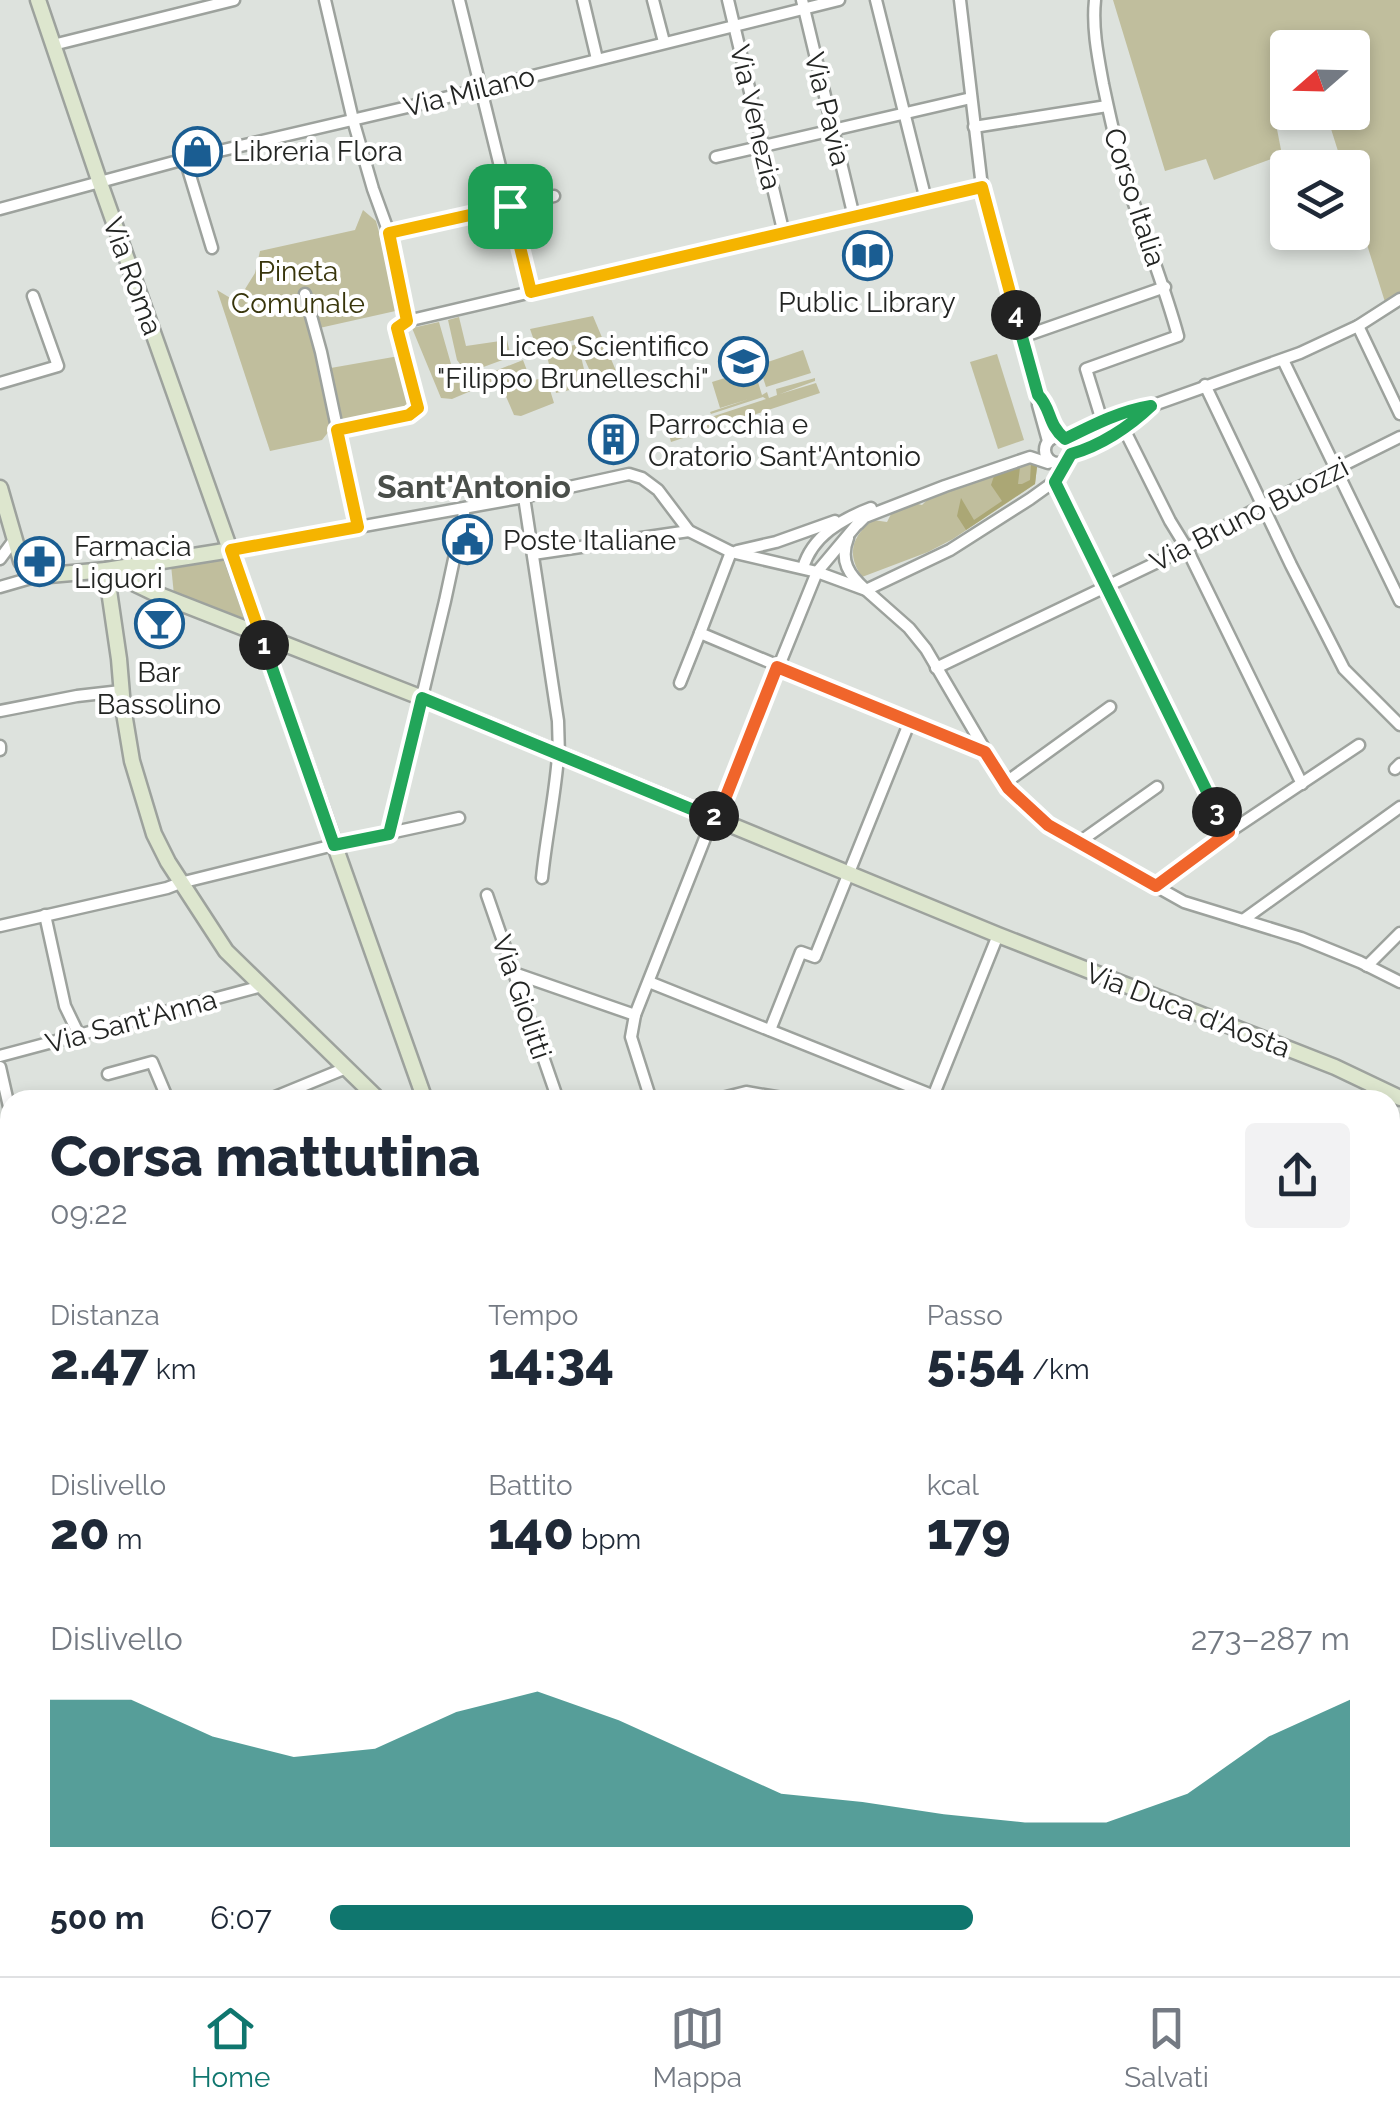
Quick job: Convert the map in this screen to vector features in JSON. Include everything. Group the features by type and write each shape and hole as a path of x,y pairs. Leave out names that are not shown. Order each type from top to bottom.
{"street":[{"name":"Via Roma","path":"38,0 421,1090"},
{"path":"53,46 234,0"},
{"path":"324,0 353,120 389,233 407,321"},
{"path":"459,0 531,292"},
{"path":"582,0 597,59"},
{"path":"653,0 664,42"},
{"name":"Via Venezia","path":"728,0 784,234"},
{"name":"Via Milano","path":"0,210 185,159 734,25 803,4 838,0"},
{"path":"876,0 926,200"},
{"path":"960,0 982,187 1038,395 1047,443 1045,452 1052,462"},
{"name":"Corso Italia","path":"1095,0 1098,59 1107,106 1126,181 1178,336 1086,369 1102,420"},
{"name":"Via Pavia","path":"803,4 854,217"},
{"path":"716,157 971,98"},
{"name":"Corso Italia","path":"974,127 1107,106"},
{"path":"185,159 212,248"},
{"path":"337,430 409,415 418,408 397,328 407,321 982,187"},
{"path":"389,233 554,196"},
{"name":"Corso Italia","path":"1022,337 1164,287"},
{"path":"304,294 321,352 358,527"},
{"path":"0,382 58,366 32,296"},
{"path":"803,568 807,554 840,522 1055,437 1064,438 1102,420 1282,360 1358,326 1400,298"},
{"path":"1358,326 1400,414"},
{"path":"1282,360 1400,601"},
{"path":"1205,385 1290,565 1344,668 1400,725"},
{"path":"0,587 38,576 148,564 465,508 629,474 658,490 689,531 731,552 803,568 866,590 950,550 1053,483 1069,457 1070,445 1052,425 1038,395"},
{"path":"731,552 860,517 1030,457 1060,463 1089,449 1151,406"},
{"path":"1124,427 1302,784"},
{"name":"Via Bruno Buozzi","path":"936,668 1186,547 1400,437"},
{"path":"1053,483 1229,832"},
{"path":"0,488 21,560 38,576"},
{"path":"524,497 558,721 557,776 542,878"},
{"path":"389,834 465,508"},
{"path":"648,1090 631,1036 635,1015 817,572 860,517"},
{"path":"860,517 848,539 844,560 849,574 909,628 926,649 1005,784 1048,825 1184,902 1301,938 1400,982"},
{"path":"533,554 689,531"},
{"path":"0,560 14,540"},
{"path":"680,683 731,552"},
{"path":"148,564 152,592"},
{"path":"106,570 132,761 154,834 180,883 226,951 369,1090"},
{"name":"Via Duca d'Aosta","path":"106,570 152,592 260,632 847,873 1335,1067 1379,1090"},
{"path":"700,634 985,752"},
{"path":"0,711 121,691"},
{"path":"1005,784 1110,706"},
{"path":"770,1030 800,952 815,957 910,721"},
{"path":"1156,886 1359,745"},
{"path":"1078,843 1157,787"},
{"path":"1243,920 1400,808"},
{"path":"0,926 459,818"},
{"name":"Via Giolitti","path":"487,894 555,1090"},
{"path":"44,915 65,1006 79,1034"},
{"path":"1367,966 1400,933"},
{"path":"936,1090 998,934"},
{"path":"514,973 635,1015"},
{"path":"649,982 914,1090"},
{"name":"Via Sant'Anna","path":"0,1056 262,986"},
{"path":"108,1074 152,1062 164,1090"},
{"path":"292,1090 346,1068"}],"green space":[{"path":"1113,0 1400,0 1400,292 1385,302 1369,250 1370,150 1338,150 1331,130 1370,130 1370,30 1270,30 1270,130 1277,130 1281,150 1270,150 1270,159 1214,180 1206,159 1165,171"},
{"name":"Pineta Comunale","path":"363,210 376,221 400,310 315,329 325,369 399,356 413,405 331,423 322,440 270,451 217,290 237,302 255,273 260,251 355,230"},
{"path":"593,316 619,378 598,389 585,360 592,357 583,338 537,349 530,329"},
{"path":"459,317 466,346 507,340 511,357 478,369 463,368 457,360 448,320"},
{"path":"439,322 453,371 465,379 486,373 492,382 452,399 441,398 412,328"},
{"path":"578,344 588,386 556,393 546,352"},
{"path":"803,350 811,373 766,387 759,365"},
{"path":"997,354 1024,440 998,449 970,362"},
{"path":"523,360 531,381 546,377 554,403 521,416 514,415 495,371"},
{"path":"754,369 762,395 767,392 769,398 777,395 776,389 815,378 780,394 816,383 820,393 671,442 668,431 766,399 710,412 749,399 720,408 712,382"},
{"path":"1031,463 1037,467 1035,484 953,539 862,577 854,561 854,546 860,532 873,520 887,522 892,512 914,503 922,505 930,497"},
{"path":"228,555 253,622 174,595 171,565"}],"shaded area":[{"path":"1031,463 1037,467 1035,484 966,530 957,516 961,498 974,520 1002,501 991,485 994,476 1020,467 1018,484 1022,484 1030,480"}],"place":[{"name":"Libreria Flora","path":"198,151"},
{"name":"Public Library","path":"867,255"},
{"name":"Liceo Scientifico \"Filippo Brunelleschi\"","path":"744,362"},
{"name":"Parrocchia e Oratorio Sant'Antonio","path":"613,440"},
{"name":"Poste Italiane","path":"468,540"},
{"name":"Farmacia Liguori","path":"39,562"},
{"name":"Bar Bassolino","path":"159,624"}],"district":[{"name":"Sant'Antonio","path":"474,487"}],"route":[{"path":"982,187 1038,395 1054,428 1065,439 1102,420 1151,406 1089,449 1071,454 1055,482 1229,832 1156,886 1048,825 1008,788 985,752 777,667 721,809 713,818 422,698 389,834 334,845 231,550 358,527 337,430 409,415 418,408 397,328 407,321 389,233 510,206 531,292 982,187"}]}
